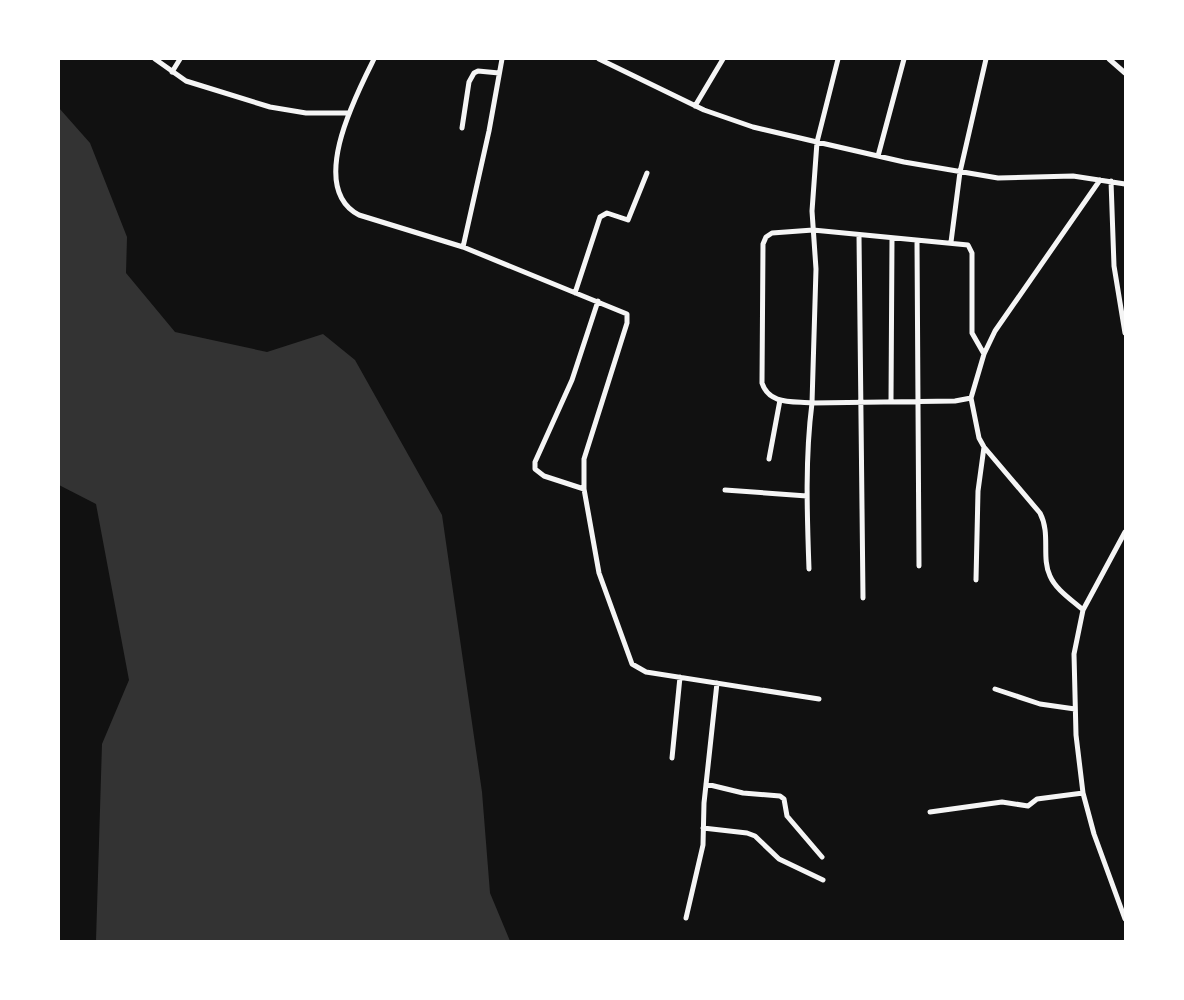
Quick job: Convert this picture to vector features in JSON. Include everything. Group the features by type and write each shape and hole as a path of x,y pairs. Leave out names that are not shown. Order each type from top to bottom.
{"street":[{"path":"155,59 186,81 282,110 306,113 348,113"},
{"path":"172,72 180,59"},
{"path":"374,59 342,128 338,155 338,189 342,203 359,215 463,247 624,311 628,317 584,459 584,489 599,573 628,656 638,668 646,672 819,699"},
{"path":"463,247 489,131 502,59"},
{"path":"599,59 695,106 746,124 817,142 878,156 998,178 1073,176 1125,184"},
{"path":"695,106 723,59"},
{"path":"809,569 807,496 816,269 812,211 817,142 838,59"},
{"path":"878,156 904,59"},
{"path":"951,242 960,172 986,59"},
{"path":"1109,59 1125,73"},
{"path":"462,128 470,77 478,71 499,73"},
{"path":"575,292 600,217 607,214 628,220 647,173"},
{"path":"1083,610 1057,587 1049,575 1047,531 1040,513 984,447 979,438 970,398 984,354 995,331 1100,180"},
{"path":"1112,181 1114,266 1125,334"},
{"path":"970,398 954,401 812,403 780,400 768,396 762,383 763,244 766,237 772,234 813,230 892,239 964,243 972,250 972,333 984,354"},
{"path":"859,236 863,402 863,598"},
{"path":"891,401 892,239"},
{"path":"917,241 919,566"},
{"path":"584,489 544,476 535,469 535,462 572,380 598,301"},
{"path":"768,459 780,400"},
{"path":"976,580 978,491 984,447"},
{"path":"725,490 807,496"},
{"path":"1125,532 1083,610 1074,654 1075,709 1083,793 1094,834 1125,919"},
{"path":"672,758 680,677"},
{"path":"686,918 700,858 717,683"},
{"path":"995,689 1040,704 1075,709"},
{"path":"706,784 743,793 780,796 784,799 787,816 822,857"},
{"path":"930,812 1002,802 1028,806 1039,798 1083,793"},
{"path":"703,828 747,833 755,836 779,859 823,880"}],"shaded area":[{"path":"59,108 90,143 127,237 126,273 175,332 267,352 323,334 355,360 442,515 482,792 490,893 510,941 96,941 102,744 129,680 96,504 59,485"}]}
